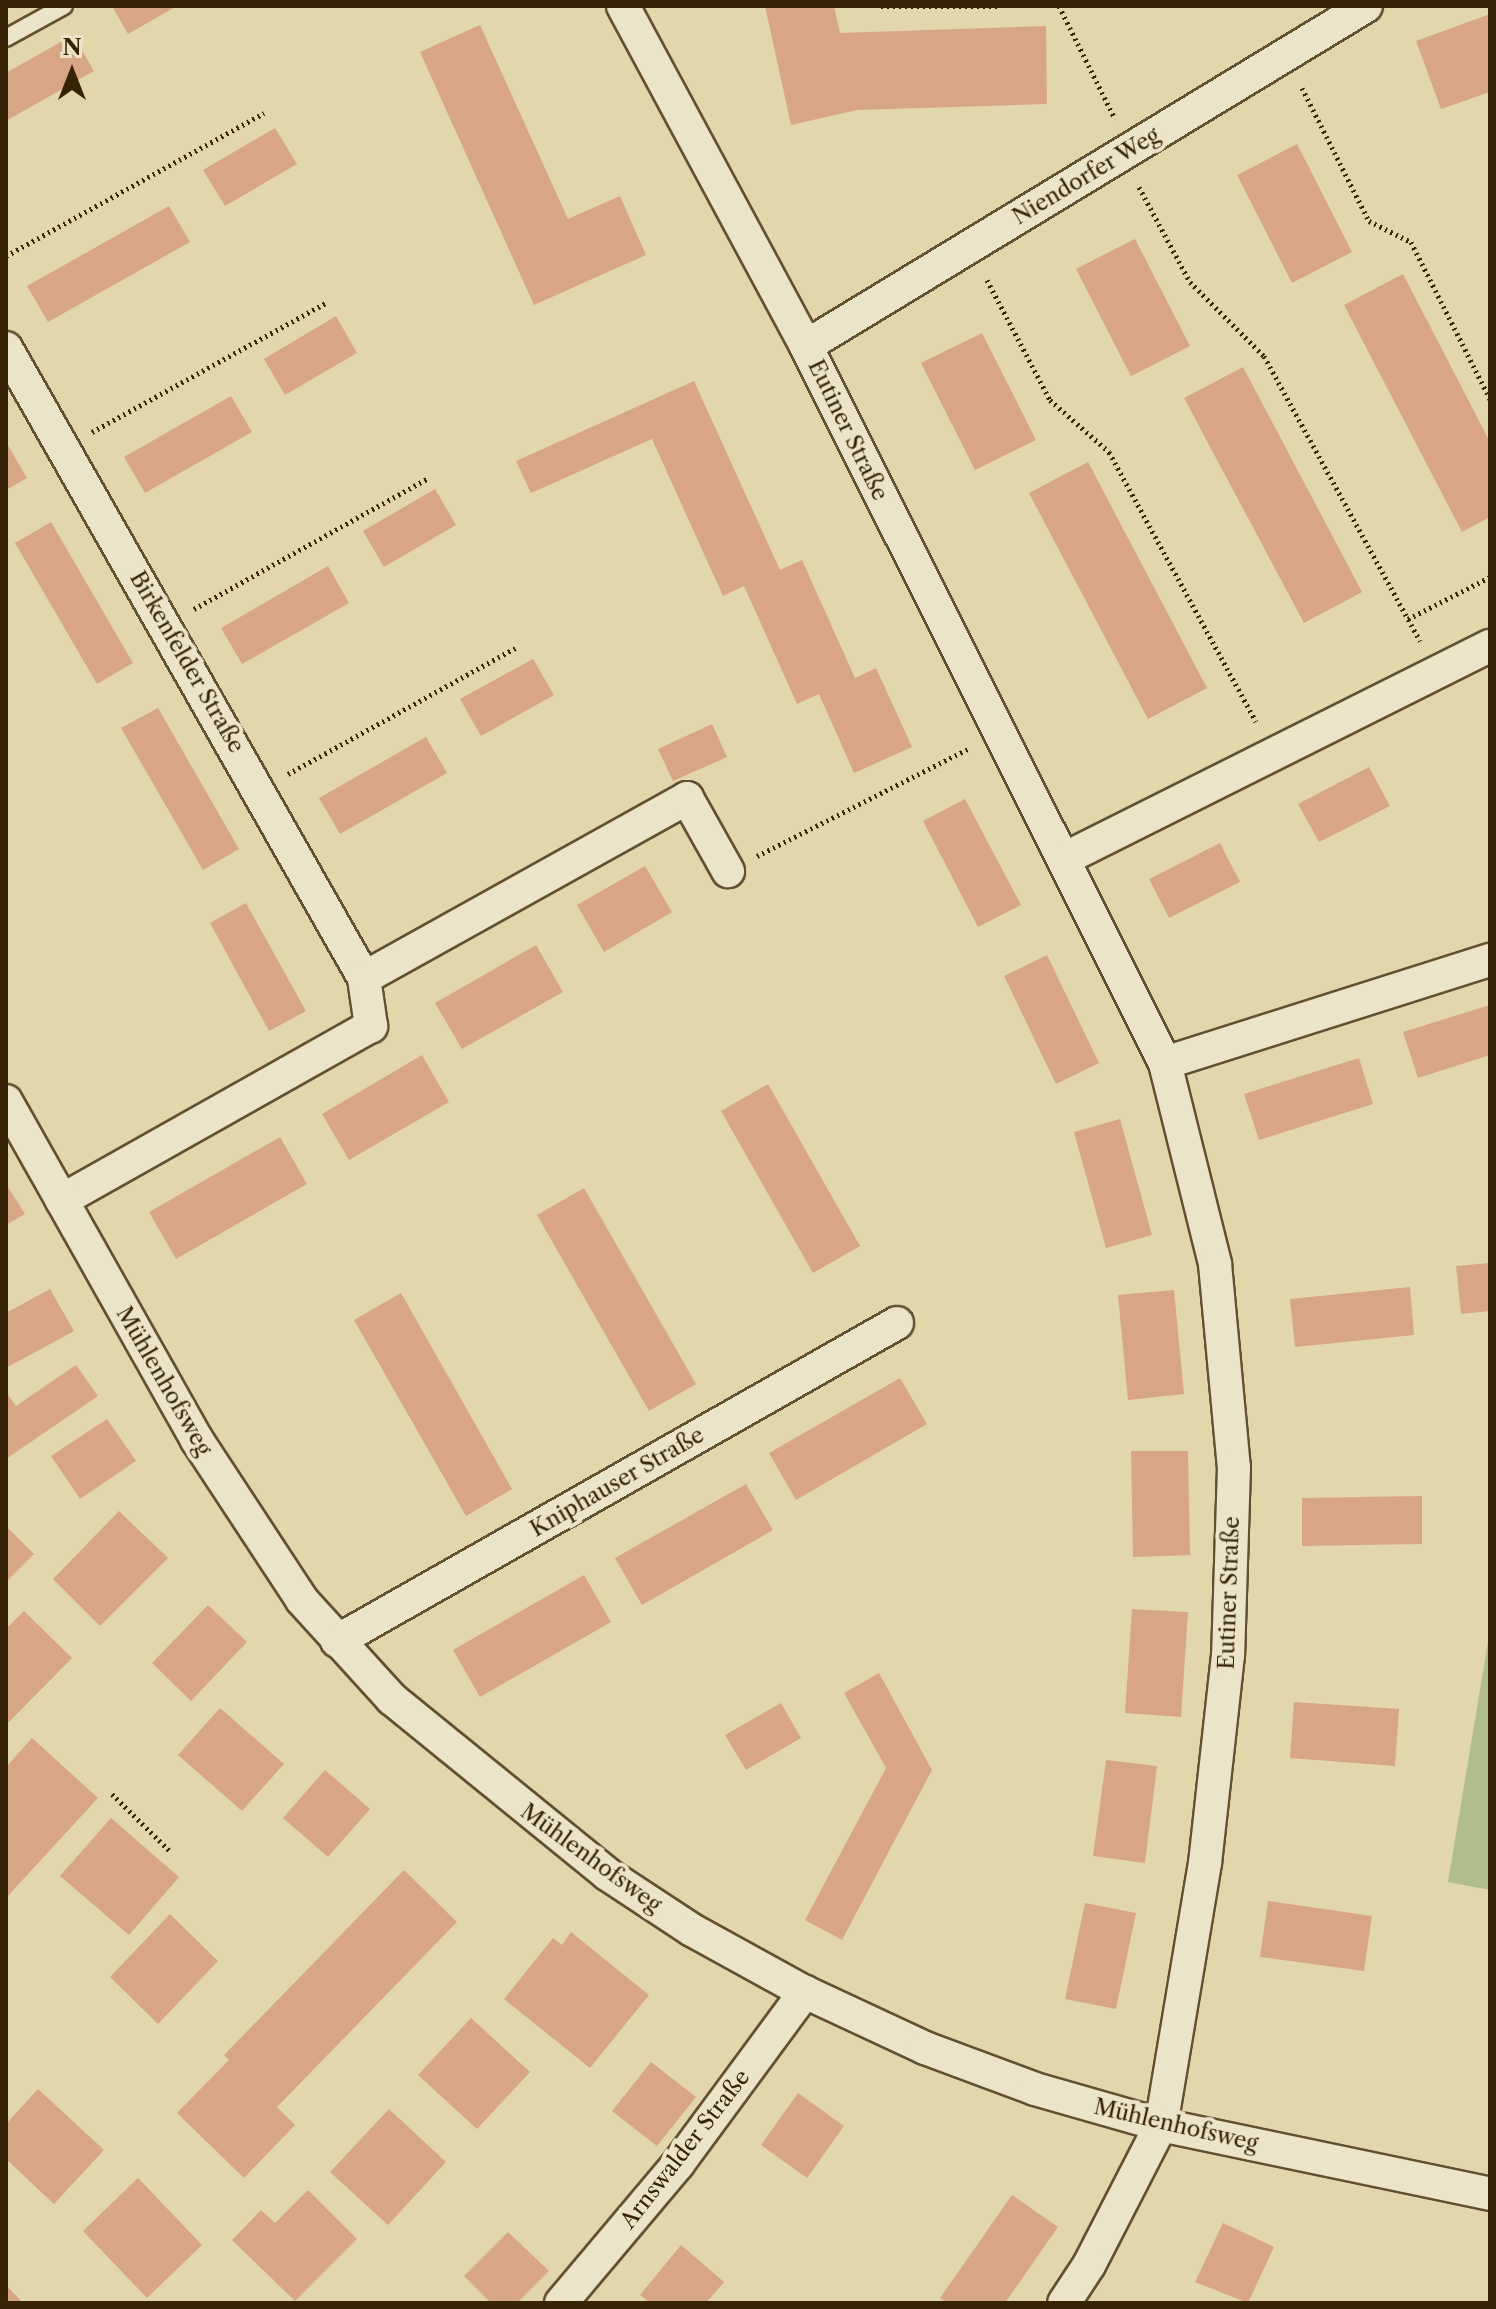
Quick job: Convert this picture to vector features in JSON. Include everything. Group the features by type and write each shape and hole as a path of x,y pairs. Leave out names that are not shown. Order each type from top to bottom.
{"street":[{"name":"Eutiner Straße","path":"623,6 806,346 1165,1063 1215,1264 1234,1467 1228,1655 1205,1863 1161,2125 1089,2265 1064,2303"},
{"name":"Niendorfer Weg","path":"806,346 1366,6"},
{"name":"Birkenfelder Straße","path":"6,348 364,978 371,1026 62,1200"},
{"path":"1064,859 1490,646"},
{"path":"364,978 687,798 728,871"},
{"path":"1165,1063 1490,960"},
{"name":"Mühlenhofsweg","path":"6,1101 252,1531 337,1641 392,1699 466,1764 607,1874 692,1930 805,1992 925,2048 1035,2089 1161,2125 1490,2194"},
{"name":"Kniphauser Straße","path":"337,1641 897,1323"},
{"name":"Arnswalder Straße","path":"561,2303 678,2164 805,1992"}],"lane":[{"path":"6,38 64,6"}],"path":[{"path":"881,6 1000,6"},
{"path":"1059,6 1190,282 1264,356 1437,673"},
{"path":"1285,54 1369,221 1411,242 1490,399"},
{"path":"6,256 264,113"},
{"path":"969,247 1050,400 1109,452 1274,755"},
{"path":"64,447 326,303"},
{"path":"166,625 427,479"},
{"path":"1408,619 1490,577"},
{"path":"259,790 515,648"},
{"path":"728,871 999,734"},
{"path":"112,1794 171,1852"}],"green space":[{"path":"1490,1630 1490,1890 1448,1882"}],"building":[{"path":"112,6 177,6 128,34"},
{"path":"765,6 834,6 840,33 1046,26 1047,104 857,110 791,125"},
{"path":"1490,14 1490,92 1441,109 1416,41"},
{"path":"480,25 568,219 620,196 646,255 534,305 420,52"},
{"path":"73,35 94,71 6,121 6,73"},
{"path":"275,128 297,164 225,206 203,170"},
{"path":"1297,144 1352,252 1292,283 1237,175"},
{"path":"169,206 190,242 48,322 27,286"},
{"path":"1135,239 1190,346 1131,376 1076,269"},
{"path":"1403,274 1490,442 1490,517 1462,532 1344,305"},
{"path":"336,316 357,353 285,395 264,359"},
{"path":"982,333 1036,440 975,470 921,363"},
{"path":"1243,367 1362,592 1304,623 1184,398"},
{"path":"694,381 780,570 802,560 855,678 876,668 912,747 854,773 819,694 797,704 744,586 723,596 652,439 531,493 516,461"},
{"path":"231,396 252,432 145,493 124,457"},
{"path":"6,442 27,478 6,490"},
{"path":"1088,462 1207,688 1148,719 1029,493"},
{"path":"435,489 456,525 384,567 363,531"},
{"path":"51,522 133,663 97,684 15,543"},
{"path":"328,566 349,603 242,664 221,628"},
{"path":"533,659 554,695 481,736 460,699"},
{"path":"158,708 239,849 203,870 121,728"},
{"path":"712,724 727,757 673,781 658,749"},
{"path":"426,737 447,773 340,834 319,798"},
{"path":"1369,767 1390,806 1319,842 1298,804"},
{"path":"965,799 1021,905 978,927 923,821"},
{"path":"1220,843 1240,882 1169,918 1149,879"},
{"path":"645,866 672,912 604,952 577,905"},
{"path":"246,903 306,1011 269,1031 210,923"},
{"path":"536,945 563,992 462,1049 435,1003"},
{"path":"1047,955 1099,1063 1056,1084 1004,976"},
{"path":"1490,1005 1490,1055 1418,1078 1403,1032"},
{"path":"422,1055 449,1102 349,1160 322,1114"},
{"path":"1359,1058 1373,1104 1259,1140 1244,1094"},
{"path":"768,1084 860,1246 813,1273 721,1111"},
{"path":"1120,1119 1152,1235 1106,1248 1074,1132"},
{"path":"280,1137 307,1184 176,1259 149,1212"},
{"path":"6,1184 25,1214 6,1225"},
{"path":"584,1188 696,1384 649,1411 537,1215"},
{"path":"1490,1263 1490,1311 1461,1314 1456,1266"},
{"path":"1410,1287 1414,1335 1295,1347 1290,1299"},
{"path":"50,1289 74,1331 6,1368 6,1313"},
{"path":"1174,1290 1184,1394 1128,1400 1118,1295"},
{"path":"401,1293 512,1489 466,1516 354,1320"},
{"path":"76,1365 98,1396 6,1459 6,1392 16,1406"},
{"path":"900,1378 927,1424 796,1500 769,1453"},
{"path":"107,1419 136,1461 80,1499 51,1456"},
{"path":"1131,1451 1188,1451 1190,1555 1133,1557"},
{"path":"746,1484 773,1530 642,1605 615,1558"},
{"path":"1422,1496 1422,1544 1302,1546 1302,1498"},
{"path":"119,1511 168,1558 100,1626 53,1579"},
{"path":"6,1526 34,1554 6,1582"},
{"path":"584,1575 611,1622 480,1697 453,1650"},
{"path":"208,1605 247,1642 191,1701 152,1663"},
{"path":"1132,1609 1188,1612 1181,1717 1125,1713"},
{"path":"24,1611 72,1658 6,1725 6,1629"},
{"path":"879,1673 932,1770 842,1940 805,1920 886,1768 844,1693"},
{"path":"1294,1702 1399,1709 1395,1766 1290,1758"},
{"path":"781,1703 801,1738 746,1770 725,1735"},
{"path":"220,1708 284,1764 242,1811 178,1755"},
{"path":"32,1738 98,1798 6,1898 6,1767"},
{"path":"1106,1760 1157,1766 1145,1863 1093,1856"},
{"path":"325,1770 370,1809 328,1857 283,1818"},
{"path":"111,1818 179,1877 129,1935 60,1876"},
{"path":"404,1870 457,1922 277,2107 295,2125 244,2178 177,2113 229,2060 224,2055"},
{"path":"1268,1901 1372,1916 1364,1971 1260,1957"},
{"path":"1085,1903 1136,1913 1116,2009 1065,1999"},
{"path":"170,1914 218,1961 158,2024 110,1977"},
{"path":"571,1932 649,1995 590,2068 504,1999 553,1938 562,1945"},
{"path":"471,2018 530,2072 477,2129 418,2075"},
{"path":"651,2062 696,2097 657,2146 612,2111"},
{"path":"38,2089 104,2150 54,2204 6,2159 6,2124"},
{"path":"798,2093 844,2126 807,2178 761,2145"},
{"path":"389,2109 446,2162 388,2225 330,2172"},
{"path":"138,2178 202,2245 147,2298 83,2231"},
{"path":"308,2190 357,2239 295,2301 232,2240 261,2210 275,2223"},
{"path":"1012,2195 1058,2227 1005,2303 947,2303 940,2298"},
{"path":"1223,2223 1274,2247 1248,2303 1195,2282"},
{"path":"508,2232 549,2271 517,2303 491,2303 464,2276"},
{"path":"681,2245 724,2282 706,2303 650,2303 640,2295"},
{"path":"6,2285 23,2303 6,2303"}]}
